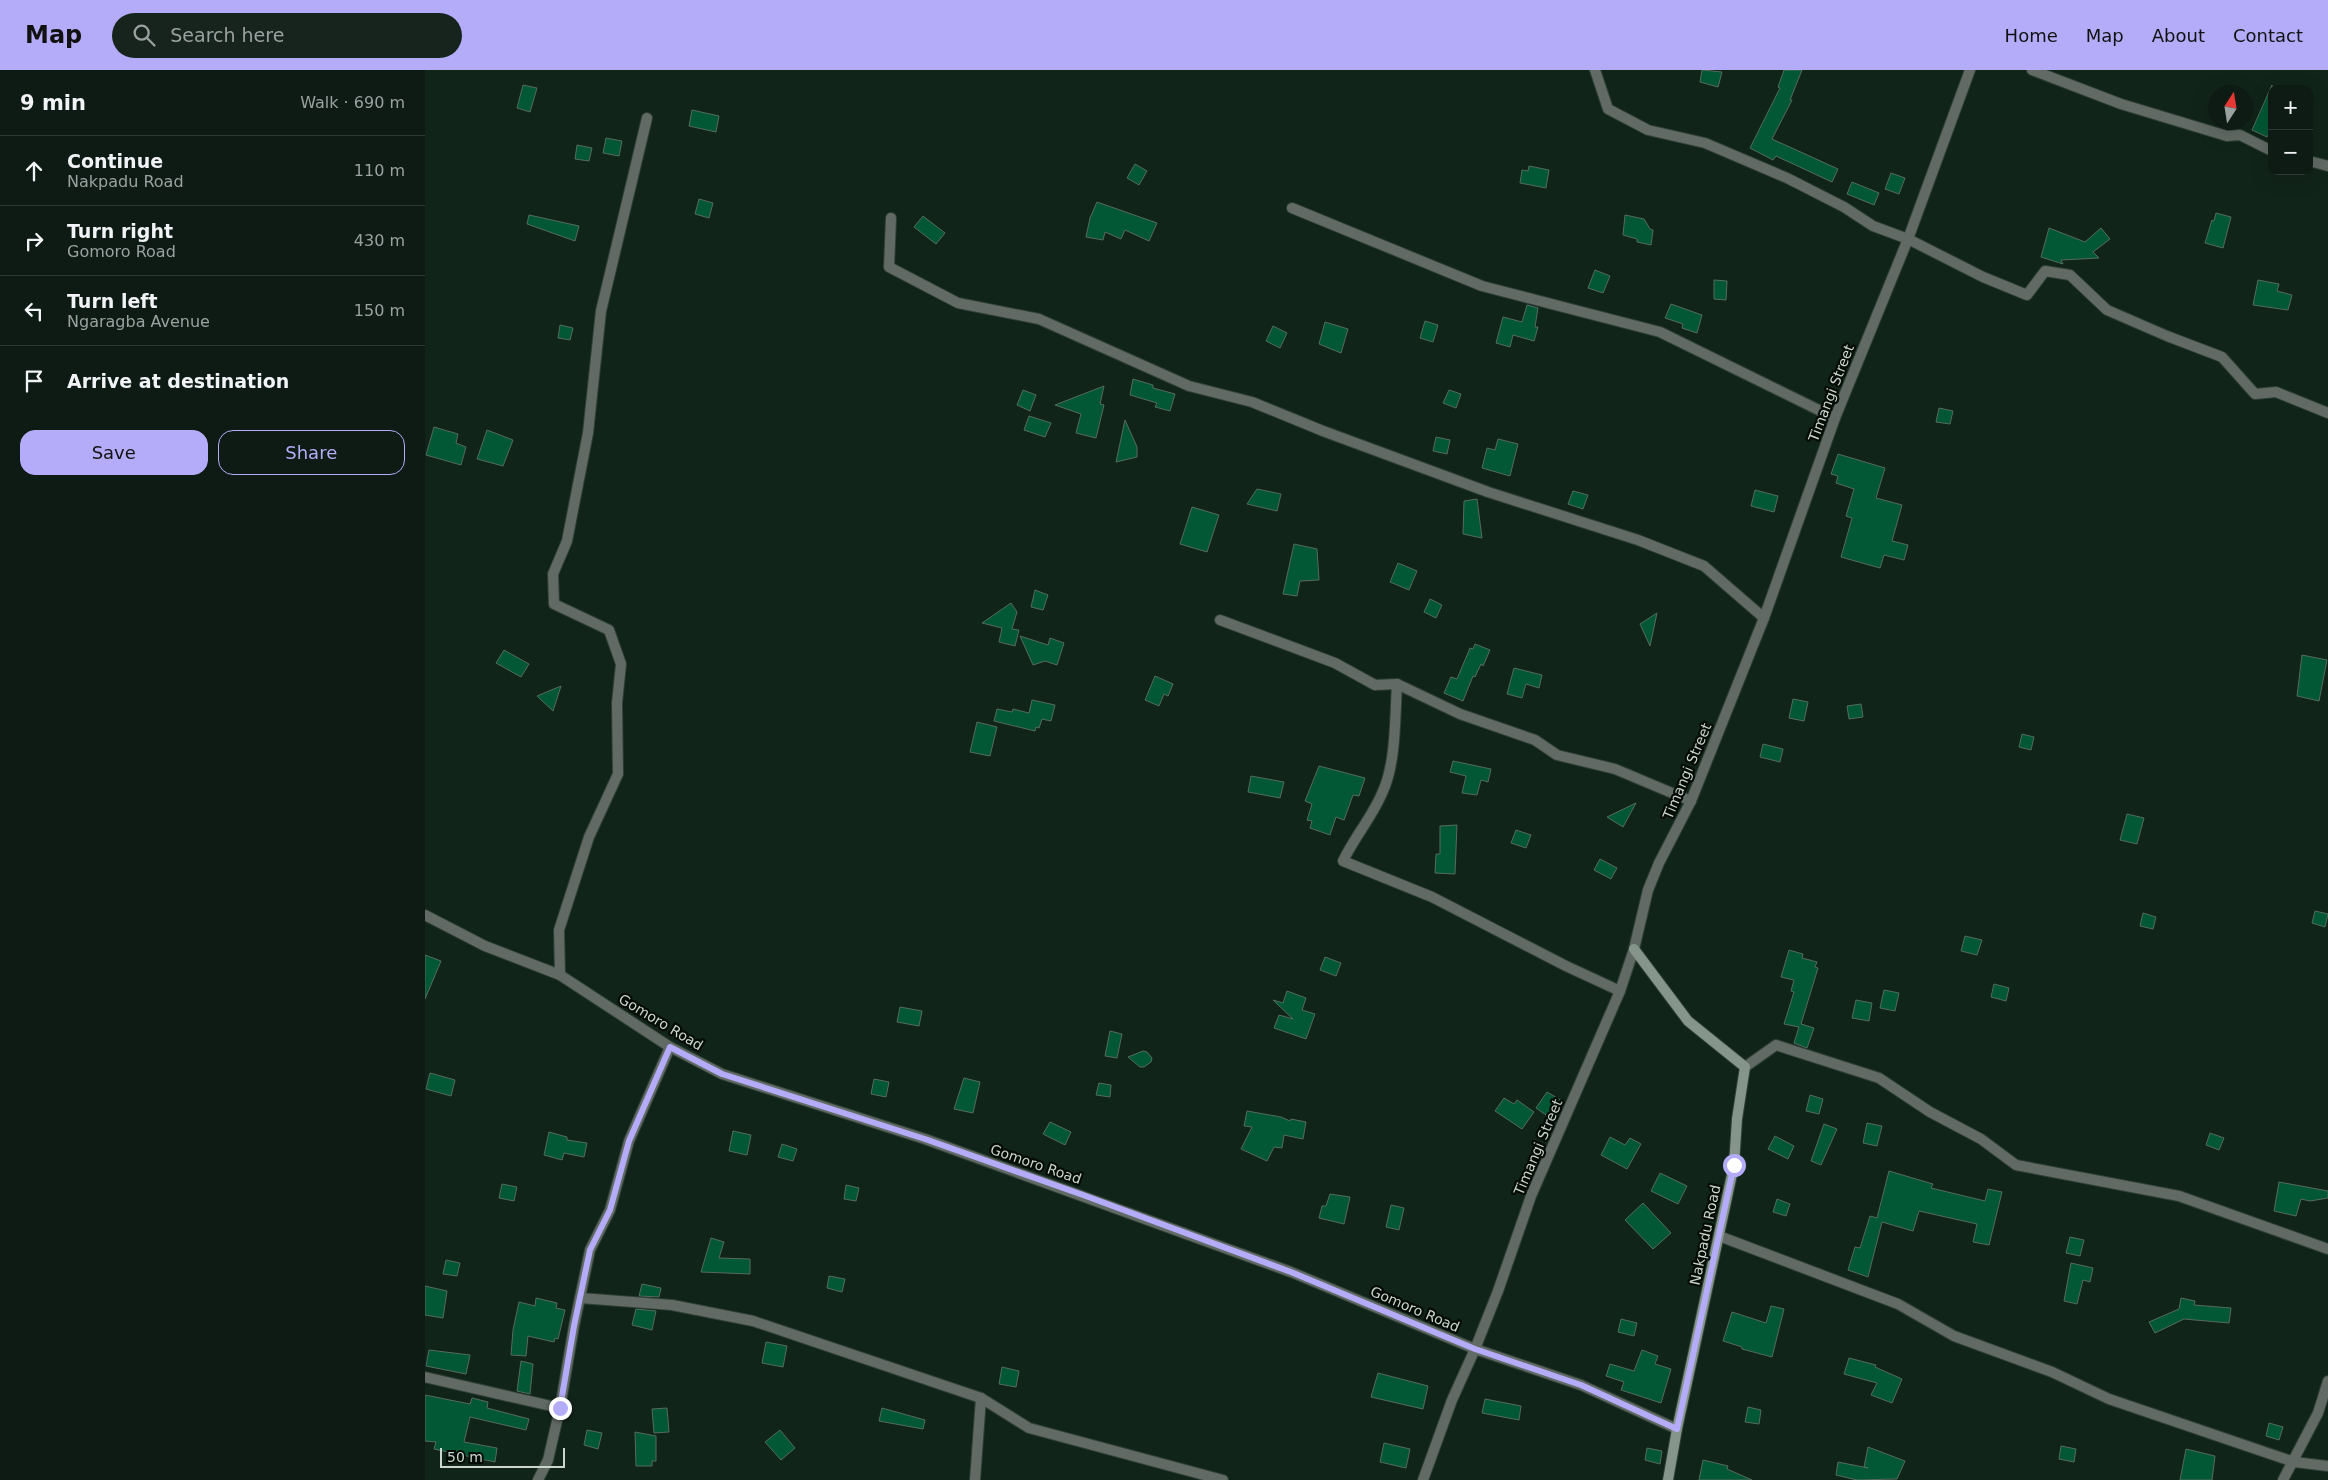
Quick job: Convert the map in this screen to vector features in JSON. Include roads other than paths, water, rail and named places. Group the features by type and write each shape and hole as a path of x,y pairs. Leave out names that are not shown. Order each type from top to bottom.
{"street":[{"path":"1595,70 1608,109 1648,130 1705,143 1787,178 1844,207 1873,226 1908,239 1983,277 2027,295 2045,271 2070,275 2107,310 2222,357 2255,394 2276,392 2328,413"},
{"name":"Timangi Street","path":"1423,1480 1452,1400 1475,1349 1531,1196 1620,991 1634,949 1648,890 1655,872 1691,801 1764,618 1835,418 1908,239 1970,70"},
{"path":"2032,70 2121,104 2227,136 2240,135 2268,149"},
{"path":"560,975 559,930 589,837 618,774 617,704 621,664 609,630 554,604 553,574 567,541 588,433 601,311 647,118"},
{"path":"2313,162 2328,166"},
{"path":"1292,208 1482,286 1660,332 1835,418"},
{"path":"891,218 889,267 958,303 1039,319 1189,386 1252,402 1323,431 1488,492 1638,540 1704,566 1764,618"},
{"path":"1219,620 1335,663 1375,685 1397,684 1460,714 1535,740 1557,755 1615,769 1691,801"},
{"path":"1397,684 1393,744 1384,789 1376,806 1354,838 1343,861 1431,897 1566,966 1620,991"},
{"name":"Gomoro Road","path":"425,915 485,946 560,975 670,1047 722,1074 925,1139 1291,1272 1475,1349 1581,1385 1677,1429"},
{"path":"1634,949 1688,1021 1745,1067 1776,1045 1879,1078 1930,1112 1981,1139 2016,1165 2179,1196 2328,1249"},
{"path":"538,1480 548,1460 560,1408 590,1250 610,1210 629,1141 670,1047"},
{"name":"Nakpadu Road","path":"1669,1480 1677,1429 1734,1165 1737,1119 1745,1067"},
{"path":"1719,1236 1898,1304 1954,1336 2052,1372 2109,1399 2294,1462 2328,1466"},
{"path":"580,1298 672,1305 753,1321 981,1398 1029,1428 1223,1480"},
{"path":"425,1378 560,1408"},
{"path":"2283,1480 2318,1413 2328,1382"},
{"path":"975,1480 981,1398"}]}
